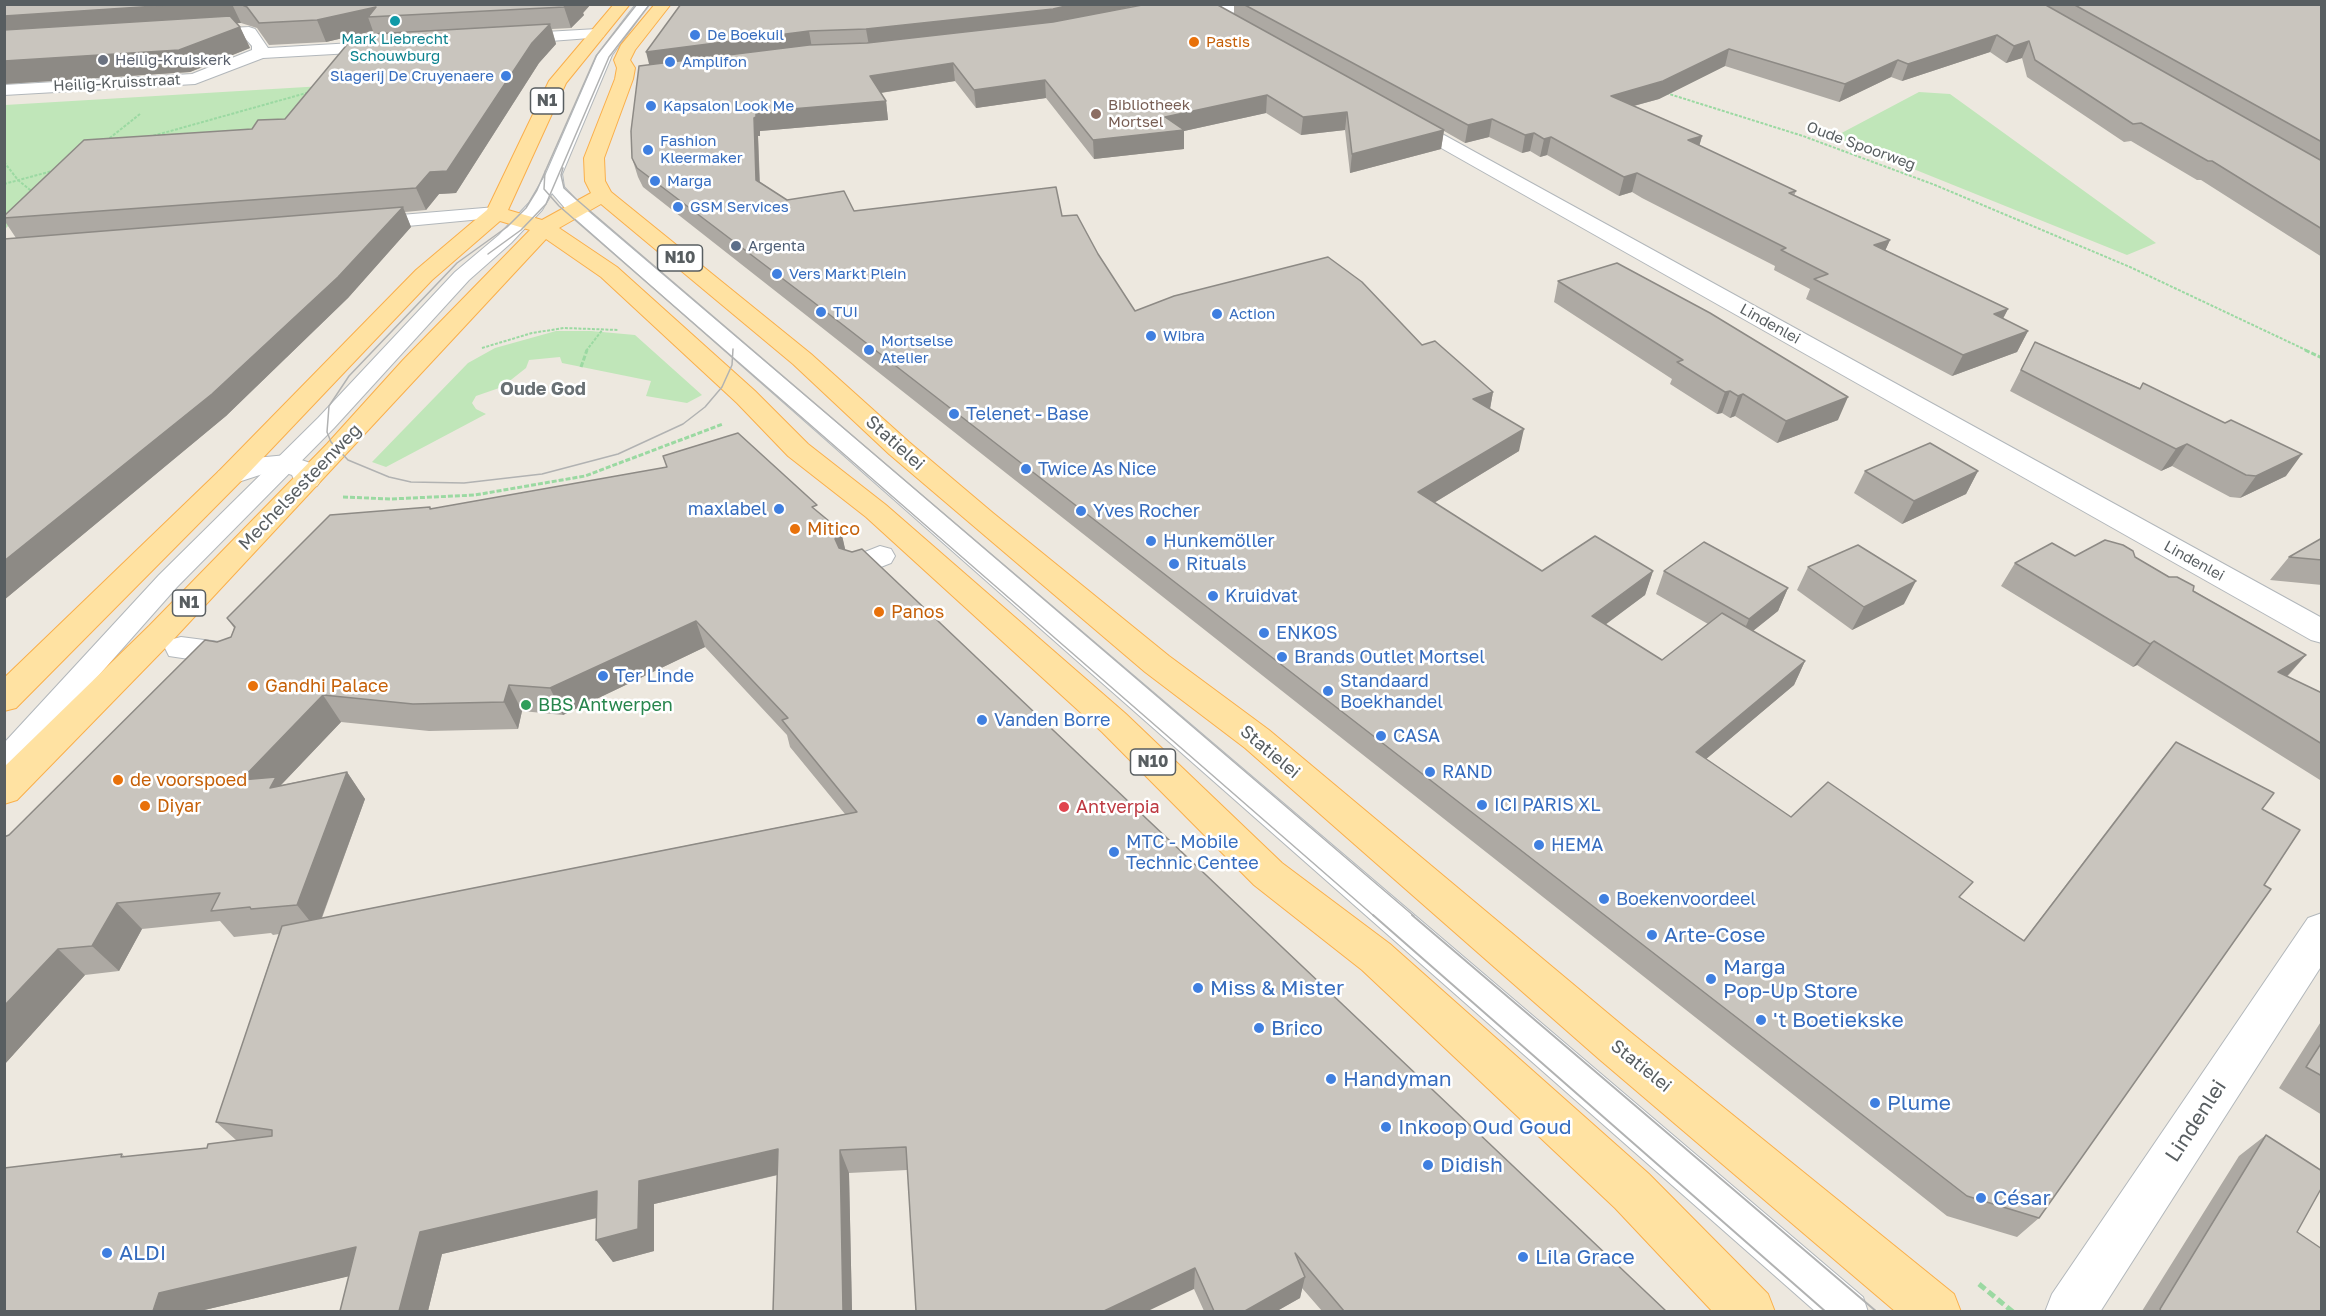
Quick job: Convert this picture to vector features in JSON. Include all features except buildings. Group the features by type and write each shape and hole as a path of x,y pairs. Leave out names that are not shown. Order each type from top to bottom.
{"main road":[{"name":"N1","path":"4,699 229,477 424,275 496,213 558,81 622,4"},
{"path":"581,202 595,181 594,158 624,79 626,68 622,60 627,49 664,4"},
{"name":"Mechelsesteenweg","path":"4,790 159,634 297,471 498,274 534,219 581,202"},
{"name":"Statielei","path":"581,202 802,358 899,448 983,519 1158,664 1257,739 1614,1045 1936,1311"},
{"path":"496,213 534,219"},
{"name":"N10","path":"534,219 597,263 746,397 798,450 876,511 1105,715 1268,874 1393,973 1632,1191 1712,1276 1750,1311"},
{"path":"498,274 527,263 549,258 570,257 597,263"}],"street":[{"path":"1165,13 1231,20 1231,8 1262,4"},
{"path":"183,33 241,30 249,32 260,46 260,53"},
{"path":"494,39 597,34"},
{"name":"Heilig-Kruisstraat","path":"4,90 195,79 260,53 398,46"},
{"path":"624,79 645,77"},
{"name":"Lindenlei","path":"1383,108 2322,633"},
{"path":"344,225 496,213"},
{"path":"229,477 265,464 297,471"},
{"path":"181,648 235,655"},
{"name":"Lindenlei","path":"2070,1311 2322,930"}],"lane":[{"path":"4,763 168,581 297,471 462,276 534,219 602,61 643,4"},
{"path":"554,174 556,188 581,202 820,418 1848,1311"}],"path":[{"path":"105,142 182,80"},
{"name":"Oude Spoorweg","path":"1656,90 1803,136 1935,185 2130,267 2322,358"},
{"path":"147,137 315,91"},
{"path":"4,162 18,180 36,195 28,202"},
{"path":"4,184 58,169"},
{"path":"478,349 532,333 564,328 622,330"},
{"path":"581,367 587,349 604,328"},
{"path":"338,497 391,499 475,495 585,476 643,457 728,423"}],"green space":[{"path":"390,82 339,152 79,161 5,229 5,105"},
{"path":"1919,92 1950,94 2156,243 2127,255 1834,137"},
{"path":"556,331 635,335 702,395 687,403 646,396 651,381 562,363 560,357 529,360 526,368 502,387 476,396 472,403 476,409 486,414 386,467 372,462 468,363 495,348"}],"tram line":[{"path":"545,172 596,56 637,4"},
{"path":"550,195 609,57 650,4"},
{"path":"563,168 561,175 564,188 576,199 1414,916"},
{"path":"545,172 544,189 550,195"},
{"path":"545,172 526,208 507,227 457,263 349,376 329,406 327,432 331,442 348,460 389,477 411,482 464,483 542,474 618,454 683,424 705,407 722,387 732,365 732,357"},
{"path":"488,254 521,230 546,204 550,195"},
{"path":"550,195 732,357"},
{"path":"732,357 733,349"},
{"path":"732,357 1374,916"},
{"path":"1373,915 1826,1312"},
{"path":"1412,915 1877,1312"}],"place":[{"name":"Mark Liebrecht Schouwburg","path":"395,21"},
{"name":"De Boekuil","path":"695,35"},
{"name":"Pastis","path":"1194,42"},
{"name":"Heilig-Kruiskerk","path":"103,60"},
{"name":"Amplifon","path":"670,62"},
{"name":"Slagerij De Cruyenaere","path":"506,76"},
{"name":"Kapsalon Look Me","path":"651,106"},
{"name":"Bibliotheek Mortsel","path":"1096,114"},
{"name":"Fashion Kleermaker","path":"648,150"},
{"name":"Marga","path":"655,181"},
{"name":"GSM Services","path":"678,207"},
{"name":"Argenta","path":"736,246"},
{"name":"Vers Markt Plein","path":"777,274"},
{"name":"TUI","path":"821,312"},
{"name":"Action","path":"1217,314"},
{"name":"Wibra","path":"1151,336"},
{"name":"Mortselse Atelier","path":"869,350"},
{"name":"Telenet - Base","path":"954,414"},
{"name":"Twice As Nice","path":"1026,469"},
{"name":"maxlabel","path":"779,509"},
{"name":"Yves Rocher","path":"1081,511"},
{"name":"Mitico","path":"795,529"},
{"name":"Hunkemöller","path":"1151,541"},
{"name":"Rituals","path":"1174,564"},
{"name":"Kruidvat","path":"1213,596"},
{"name":"Panos","path":"879,612"},
{"name":"ENKOS","path":"1264,633"},
{"name":"Brands Outlet Mortsel","path":"1282,657"},
{"name":"Ter Linde","path":"603,676"},
{"name":"Gandhi Palace","path":"253,686"},
{"name":"Standaard Boekhandel","path":"1328,691"},
{"name":"BBS Antwerpen","path":"526,705"},
{"name":"Vanden Borre","path":"982,720"},
{"name":"CASA","path":"1381,736"},
{"name":"RAND","path":"1430,772"},
{"name":"de voorspoed","path":"118,780"},
{"name":"ICI PARIS XL","path":"1482,805"},
{"name":"Diyar","path":"145,806"},
{"name":"Antverpia","path":"1064,807"},
{"name":"HEMA","path":"1539,845"},
{"name":"MTC - Mobile Technic Centee","path":"1114,852"},
{"name":"Boekenvoordeel","path":"1604,899"},
{"name":"Arte-Cose","path":"1652,935"},
{"name":"Marga Pop-Up Store","path":"1711,979"},
{"name":"Miss & Mister","path":"1198,988"},
{"name":"'t Boetiekske","path":"1761,1020"},
{"name":"Brico","path":"1259,1028"},
{"name":"Handyman","path":"1331,1079"},
{"name":"Plume","path":"1875,1103"},
{"name":"Inkoop Oud Goud","path":"1386,1127"},
{"name":"Didish","path":"1428,1165"},
{"name":"César","path":"1981,1198"},
{"name":"ALDI","path":"107,1253"},
{"name":"Lila Grace","path":"1523,1257"}],"district":[{"name":"Oude God","path":"543,389"}]}
